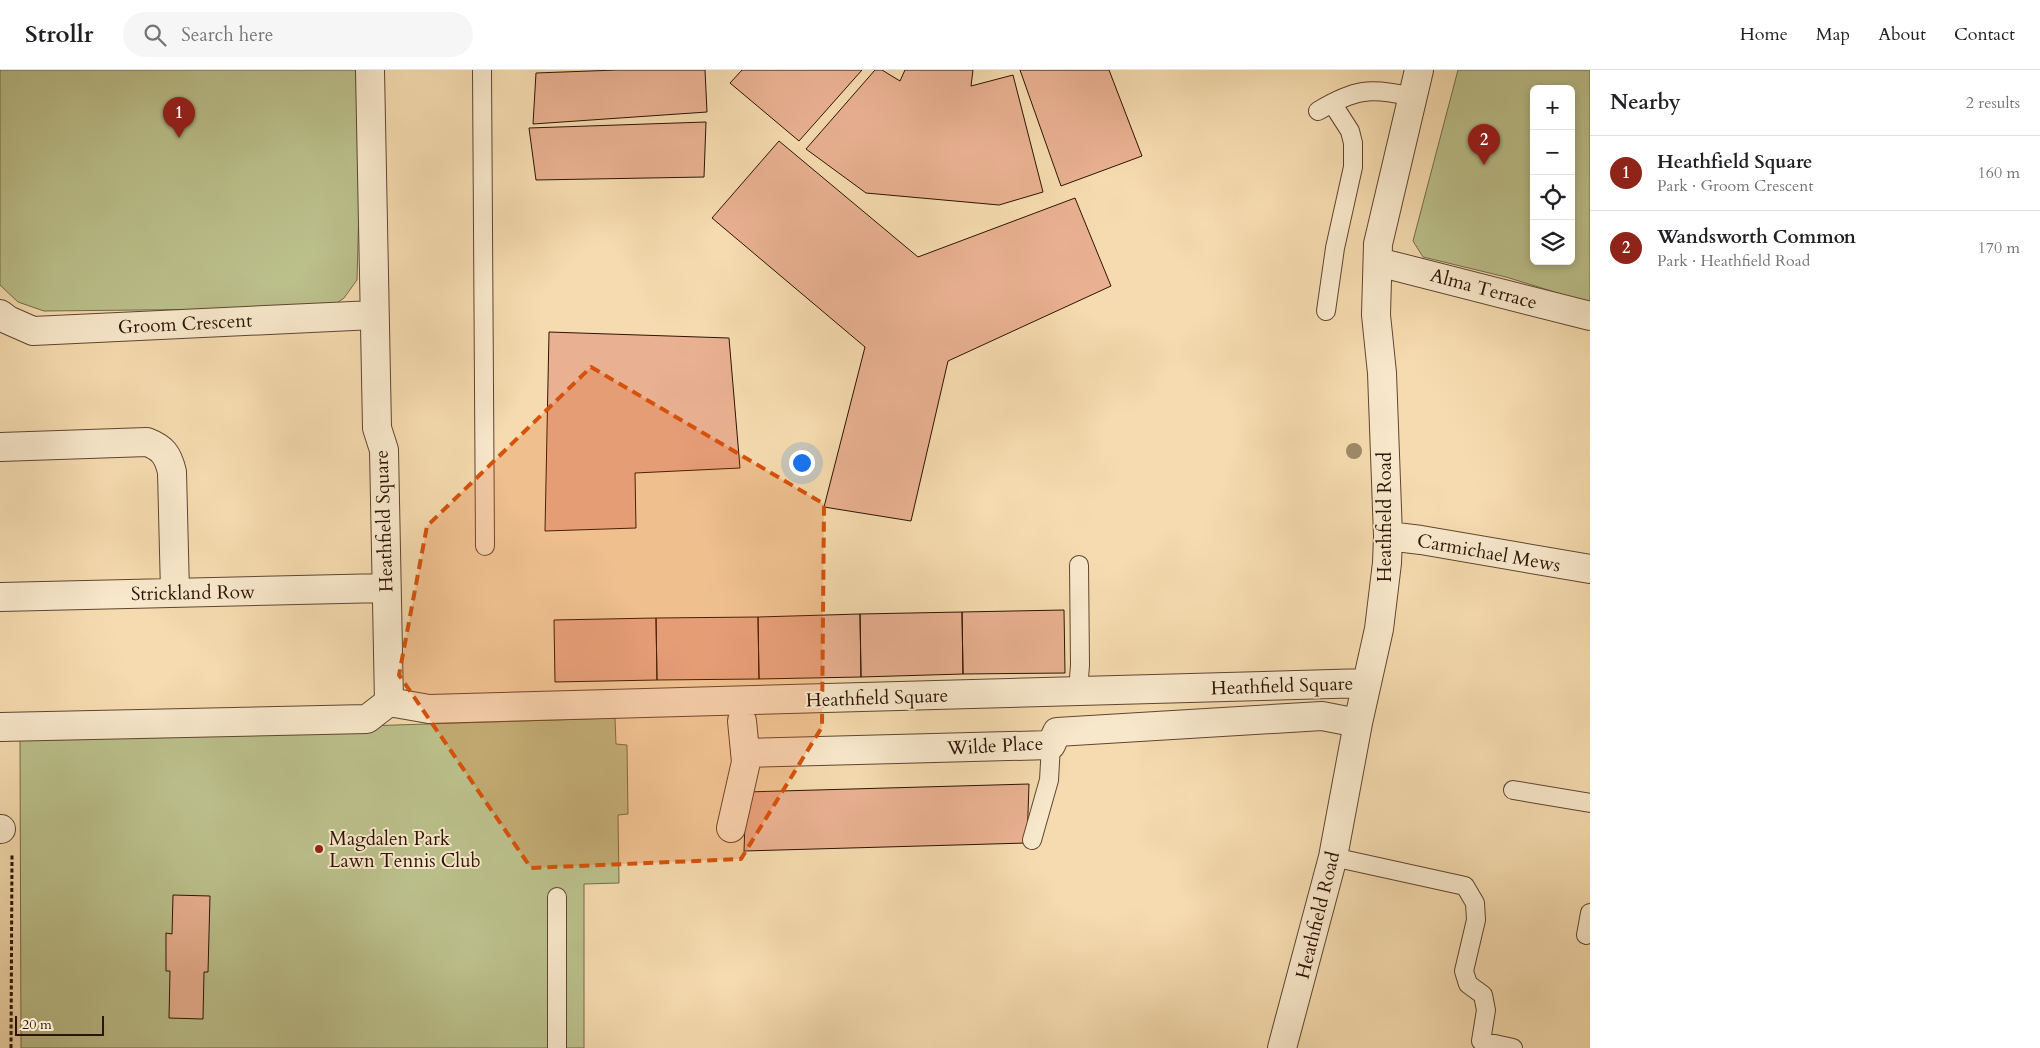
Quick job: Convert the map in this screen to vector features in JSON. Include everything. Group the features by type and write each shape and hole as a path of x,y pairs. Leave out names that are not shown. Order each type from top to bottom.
{"street":[{"name":"Heathfield Square","path":"370,70 377,428 384,450 385,588 389,702 429,709 1367,683"},
{"name":"Heathfield Road","path":"1282,1048 1333,857 1358,723 1379,629 1387,563 1388,536 1382,373 1376,315 1378,244 1419,70"},
{"name":"Alma Terrace","path":"1378,262 1590,316"},
{"name":"Groom Crescent","path":"0,314 8,320 33,331 374,315"},
{"path":"0,447 147,442 159,447 170,460 172,472 175,592"},
{"name":"Carmichael Mews","path":"1388,536 1590,569"},
{"name":"Strickland Row","path":"0,596 385,588"},
{"path":"0,727 367,719 389,702"},
{"name":"Wilde Place","path":"745,753 1051,745 1057,732 1322,716 1358,723"},
{"path":"732,828 746,762 742,720"}],"lane":[{"path":"482,70 485,546"},
{"path":"1326,311 1335,248 1353,167 1353,143 1350,131 1325,107 1358,91 1376,90 1412,97"},
{"path":"1078,691 1080,664 1079,565"},
{"path":"1032,840 1049,780 1051,745"},
{"path":"1513,790 1590,803"},
{"path":"1333,857 1465,886 1475,903 1476,920 1464,971 1468,984 1483,994 1486,1010 1481,1041 1494,1046 1513,1048"},
{"path":"557,897 557,1048"},
{"path":"1586,935 1590,913"}],"path":[{"path":"0,829 13,857 11,1048"}],"highlighted area":[{"path":"591,367 824,504 822,727 741,859 531,868 399,675 427,526"}],"green space":[{"path":"0,70 357,70 359,205 357,280 344,298 330,308 44,311 18,302 0,285"},
{"path":"1458,70 1590,70 1590,303 1506,277 1423,257 1413,241"},
{"name":"Magdalen Park Lawn Tennis Club","path":"615,718 616,744 627,745 628,814 618,815 619,883 584,884 584,1048 21,1048 20,737"}],"building":[{"path":"617,70 705,70 707,112 533,124 536,73"},
{"path":"742,70 862,70 799,141 730,83"},
{"path":"875,70 882,70 900,81 905,70 973,70 971,86 1013,75 1043,192 999,205 866,193 806,149"},
{"path":"1020,70 1109,70 1142,156 1061,186"},
{"path":"706,122 704,177 536,180 529,128"},
{"path":"779,141 918,257 1075,198 1111,286 948,361 911,521 824,507 865,347 712,218"},
{"path":"549,332 729,338 740,468 635,473 636,528 545,531"},
{"path":"1064,610 1065,673 963,674 962,612"},
{"path":"962,612 963,674 861,677 860,614"},
{"path":"860,614 861,677 759,679 758,617"},
{"path":"758,617 759,679 657,680 656,618"},
{"path":"656,618 657,680 555,682 554,620"},
{"path":"1029,784 1027,843 744,851 746,792"},
{"path":"173,895 210,896 208,972 204,972 203,1019 169,1018 170,971 166,971 166,933 172,934"}],"place":[{"name":"Heathfield Square","path":"179,138"},
{"name":"Wandsworth Common","path":"1484,165"},
{"name":"Magdalen Park Lawn Tennis Club","path":"319,849"}]}
